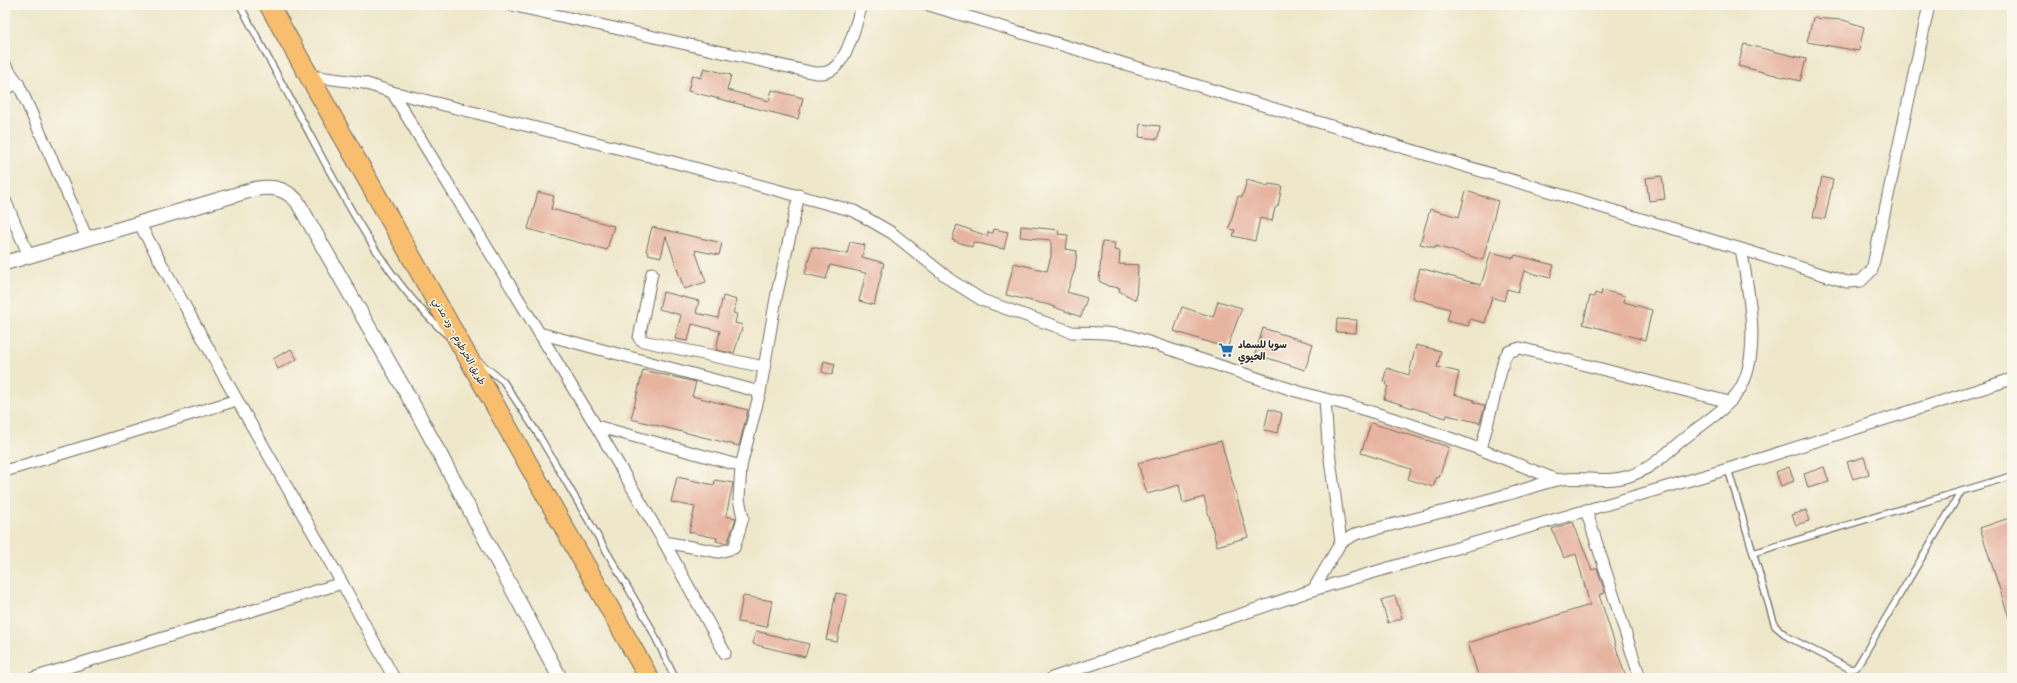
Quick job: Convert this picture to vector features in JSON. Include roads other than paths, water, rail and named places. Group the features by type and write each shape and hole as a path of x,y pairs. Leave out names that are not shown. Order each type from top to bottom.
{"highway":[{"name":"طريق الخرطوم - ود مدني","path":"269,5 649,678"}],"street":[{"path":"511,5 815,73 827,72 837,67 844,58 862,5"},
{"path":"929,5 1847,282 1861,281 1872,270 1877,255 1929,5"},
{"path":"5,65 18,83 87,238"},
{"path":"310,76 364,83 392,92 854,210 892,233 952,281 993,305 1072,332 1112,333 1130,336 1296,392 1406,422 1481,449 1557,480"},
{"path":"5,88 18,83"},
{"path":"392,92 596,426 664,542 725,653"},
{"path":"5,263 266,187 279,188 290,194 297,201 419,415 560,678"},
{"path":"664,542 719,552 734,548 743,518 739,499 741,466 760,392 776,298 799,195"},
{"path":"5,200 29,256"},
{"path":"139,223 394,678"},
{"path":"1313,590 1341,542 1356,534 1506,495 1557,480 1572,478 1616,479 1630,476 1649,468 1694,431 1710,421 1730,402 1740,388 1748,368 1751,344 1749,293 1741,249"},
{"path":"652,273 639,338 643,341 764,366"},
{"path":"539,333 760,392"},
{"path":"1481,449 1504,359 1508,352 1520,348 1730,402"},
{"path":"1052,678 1313,590 1728,469 2012,379"},
{"path":"1325,399 1328,444 1341,542"},
{"path":"5,471 237,400"},
{"path":"596,426 741,466"},
{"path":"1586,510 1640,678"},
{"path":"33,678 342,583"}],"lane":[{"path":"240,5 356,219 394,275 424,314 465,351 503,381 538,434 649,624 674,678"},
{"path":"1728,469 1775,626 1780,632 1850,669 1856,668 1960,492"},
{"path":"1754,553 2012,476"}],"place":[{"name":"سوبا للسماد الحيوي","path":"1226,350"}]}
